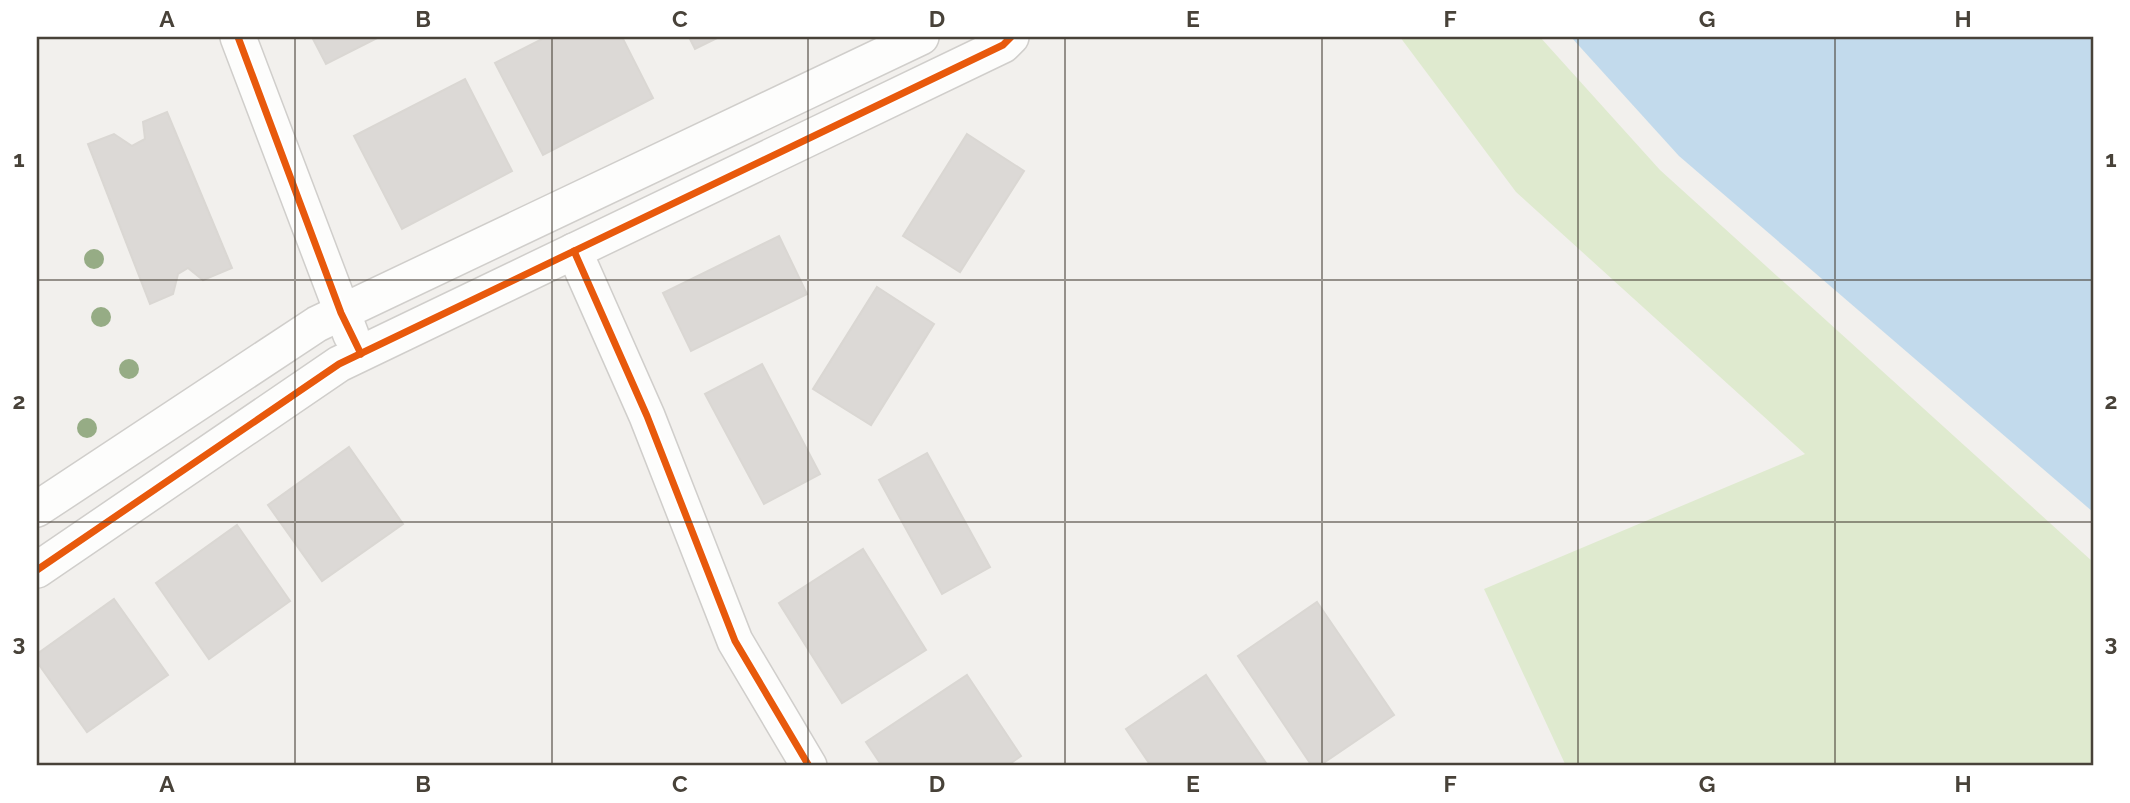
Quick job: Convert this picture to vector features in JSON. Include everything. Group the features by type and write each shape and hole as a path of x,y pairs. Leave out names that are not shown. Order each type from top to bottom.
{"street":[{"path":"237,37 341,313 360,354"},
{"path":"37,509 317,324 921,37"},
{"path":"37,570 339,364 1003,45 1011,37"},
{"path":"574,251 647,416 735,641 809,766"}],"green space":[{"path":"1400,37 1540,37 1660,170 2093,562 2093,766 1566,766 1484,589 1805,454 1516,192"}],"water":[{"path":"1571,37 2093,37 2093,512 1679,156"}],"building":[{"path":"312,37 379,37 326,64"},
{"path":"546,37 622,37 653,98 543,155 495,63"},
{"path":"689,37 719,37 695,49"},
{"path":"465,79 512,171 402,229 354,136"},
{"path":"167,112 232,268 203,280 188,268 178,274 173,294 150,304 88,144 114,134 132,146 145,139 143,122"},
{"path":"967,134 1024,171 960,272 903,236"},
{"path":"779,236 807,294 691,351 663,293"},
{"path":"877,287 934,324 871,425 813,389"},
{"path":"762,364 820,474 764,504 705,394"},
{"path":"349,447 403,524 322,581 268,505"},
{"path":"927,453 990,567 942,594 879,480"},
{"path":"237,525 290,601 209,659 156,583"},
{"path":"863,549 926,650 842,703 779,603"},
{"path":"114,599 168,675 87,732 37,662 37,654"},
{"path":"1317,602 1394,715 1319,766 1312,766 1238,656"},
{"path":"967,675 1021,756 1007,766 882,766 866,742"},
{"path":"1206,675 1268,766 1151,766 1126,729"}],"cycle path":[{"path":"238,37 341,313 361,354"},
{"path":"37,570 339,364 1003,45 1011,37"},
{"path":"574,251 647,416 735,641 809,766"}]}
